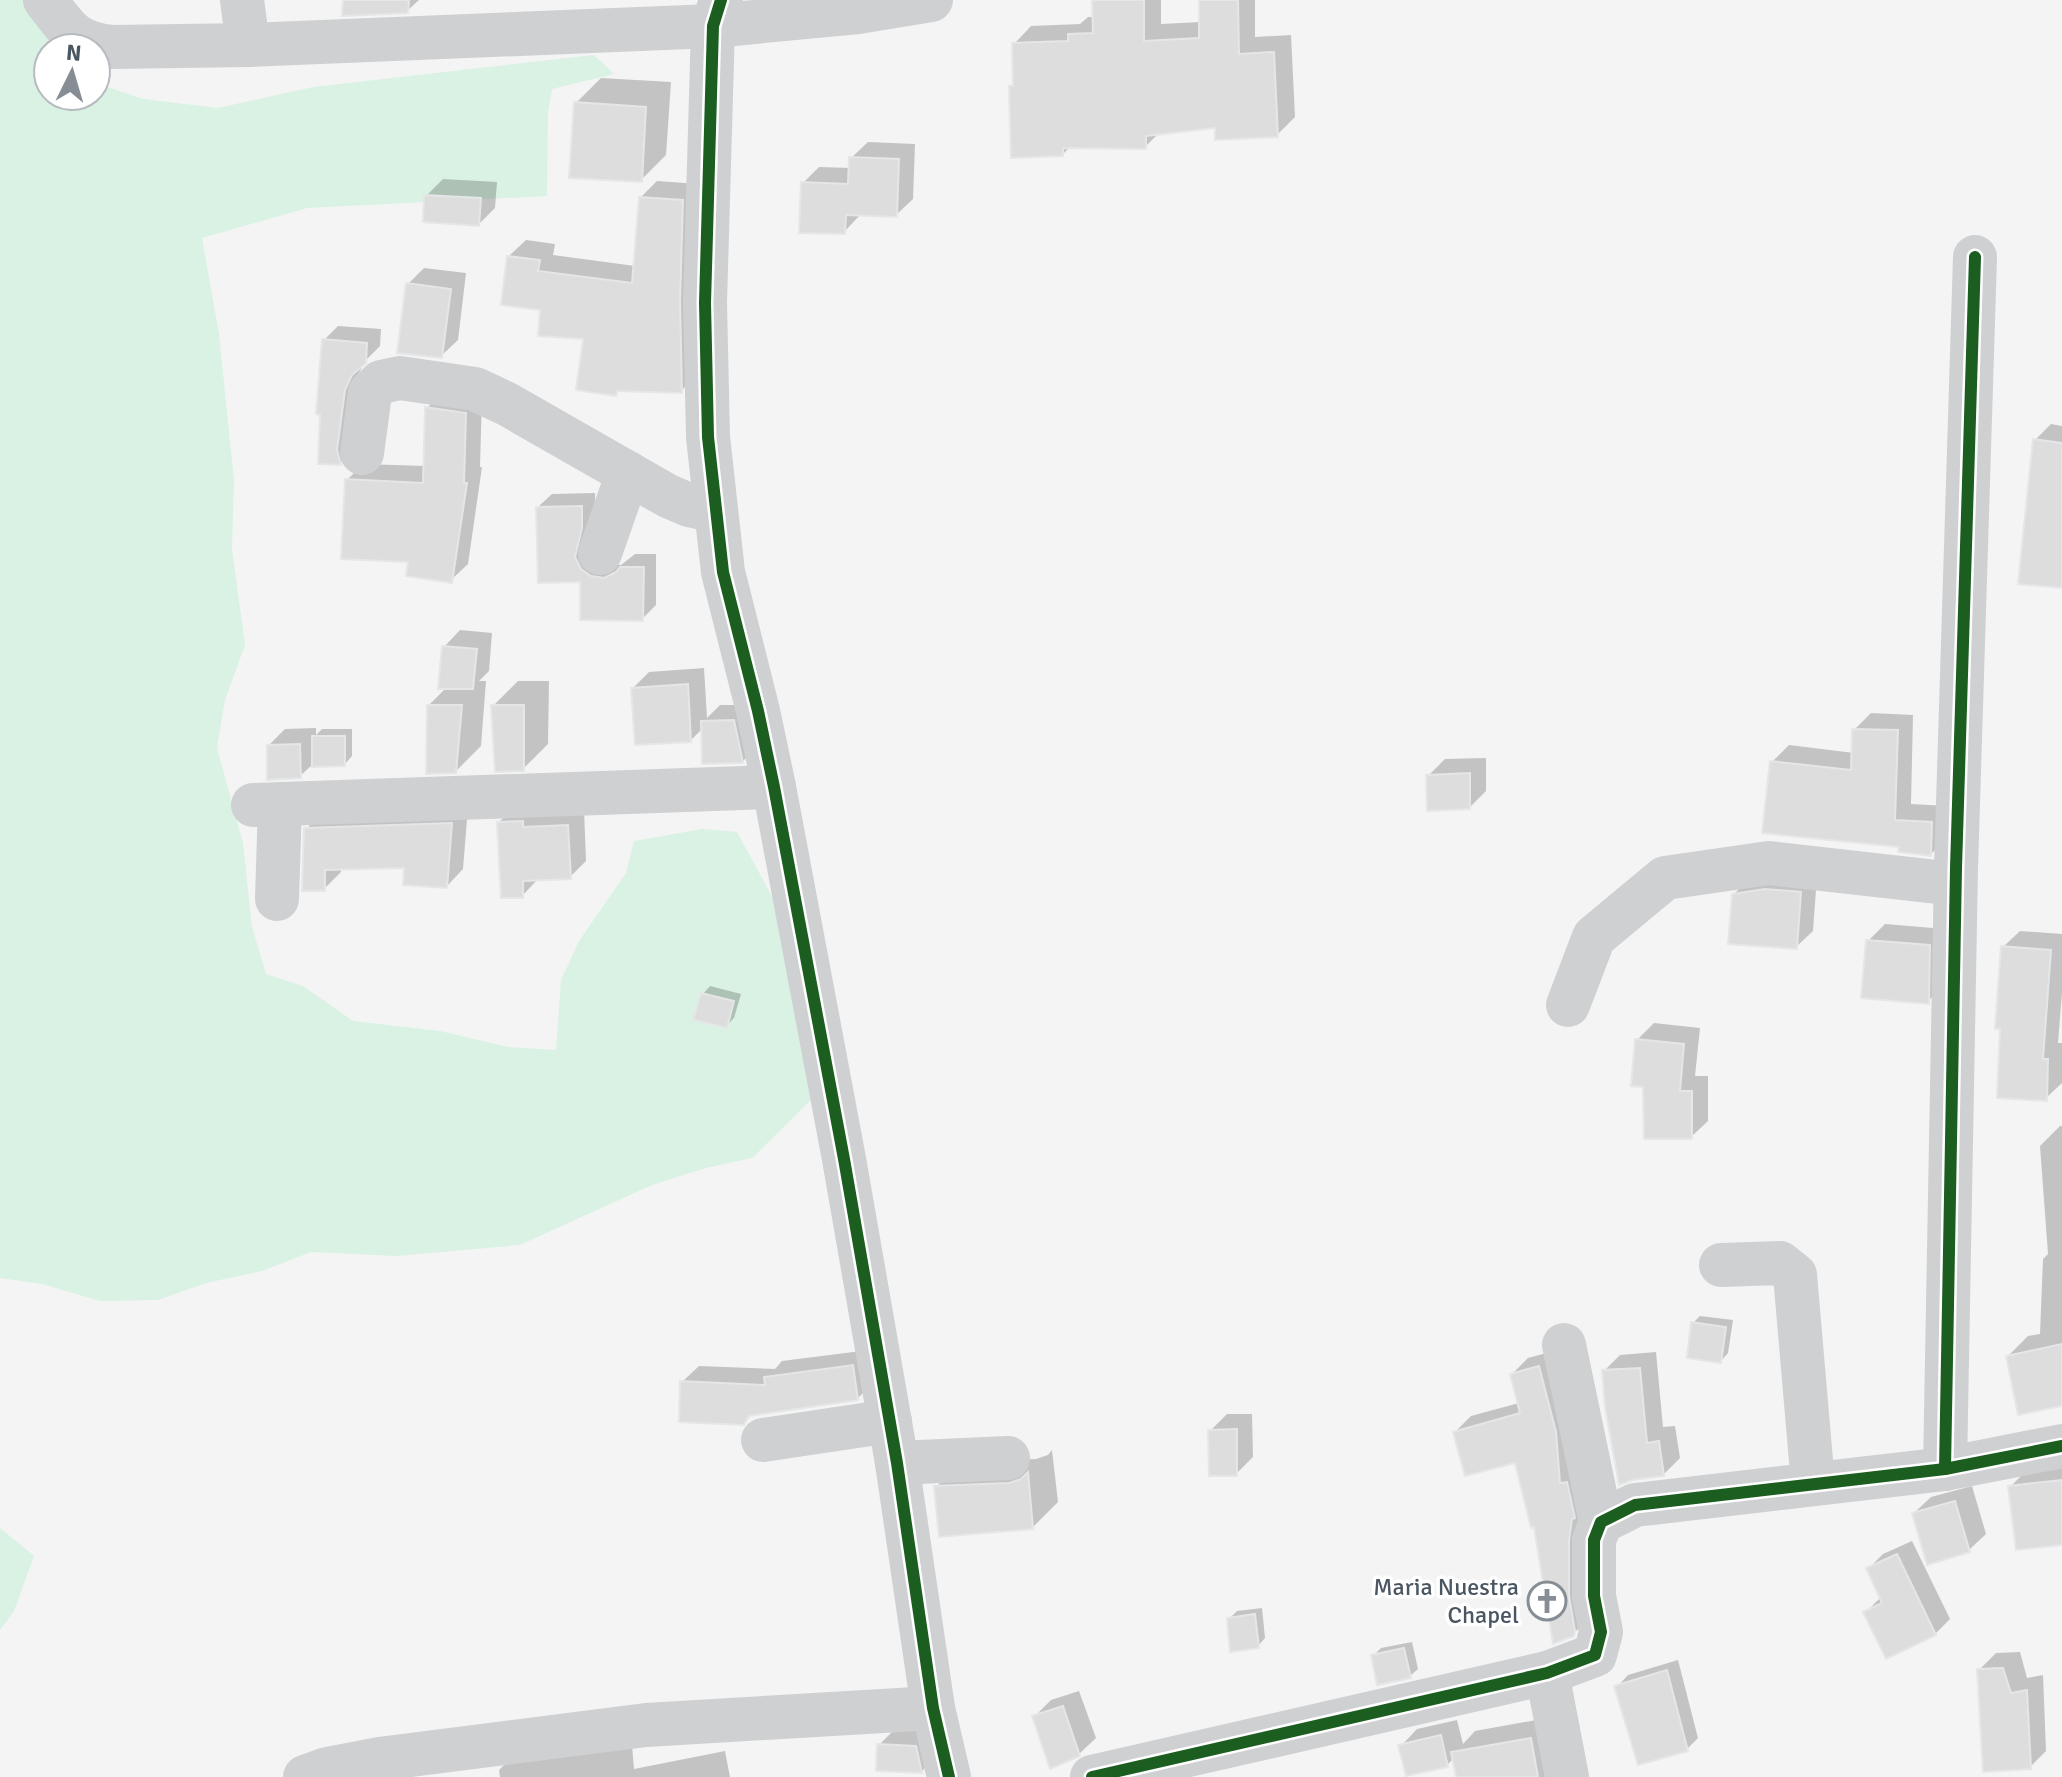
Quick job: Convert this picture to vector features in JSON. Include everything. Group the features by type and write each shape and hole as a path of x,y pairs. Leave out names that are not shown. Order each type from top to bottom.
{"street":[{"path":"45,0 74,36 92,45 112,47 248,45 580,16 858,12 931,0"},
{"path":"242,0 248,45"},
{"path":"717,13 705,303 708,437 723,572 774,787 890,1421 933,1708 949,1777"},
{"path":"1945,1469 1955,884 1975,257"},
{"path":"362,453 370,393 381,382 400,378 475,389 689,505 716,511"},
{"path":"600,553 628,473"},
{"path":"277,899 266,804 774,787"},
{"path":"1568,1005 1594,937 1665,878 1769,863 1955,884"},
{"path":"1721,1265 1780,1263 1795,1275 1813,1484"},
{"path":"1092,1777 1547,1673 1595,1655 1601,1632 1594,1596 1594,1540 1601,1522 1564,1345"},
{"path":"763,1440 890,1421"},
{"path":"1601,1522 1635,1505 1945,1469 2062,1446"},
{"path":"897,1463 1008,1458"},
{"path":"1547,1673 1567,1777"},
{"path":"305,1777 327,1769 379,1759 646,1725 933,1708"}],"green space":[{"path":"0,0 23,0 45,32 32,32 32,112 112,112 112,88 143,99 218,108 313,87 594,55 614,74 552,89 548,112 547,196 307,208 202,238 219,334 234,481 232,549 245,645 225,700 217,748 243,843 252,927 266,974 303,986 353,1021 440,1031 508,1047 556,1050 561,980 579,941 626,873 634,841 702,829 737,832 789,928 815,1096 752,1158 652,1185 520,1245 396,1256 311,1252 262,1271 206,1283 158,1300 100,1301 42,1284 0,1278"},
{"path":"0,1528 34,1556 14,1611 0,1630"}],"building":[{"path":"343,0 409,0 408,13 342,16"},
{"path":"1092,0 1144,0 1144,41 1199,38 1199,0 1238,0 1239,54 1274,52 1278,137 1215,140 1215,128 1146,136 1146,149 1063,148 1063,156 1011,158 1009,86 1013,86 1012,43 1068,41 1068,34 1093,33"},
{"path":"574,102 646,107 642,182 569,178"},
{"path":"849,157 899,159 897,217 846,215 845,234 799,233 801,182 848,184"},
{"path":"424,195 481,198 479,226 423,222"},
{"path":"639,197 683,200 680,302 682,393 617,391 616,396 576,390 583,339 538,336 540,310 501,305 507,256 540,260 538,271 632,283"},
{"path":"406,283 451,289 442,358 397,353"},
{"path":"322,339 367,343 366,363 352,375 345,390 337,450 341,465 318,464 320,415 316,414"},
{"path":"425,407 466,413 464,483 467,483 452,583 406,576 408,562 341,559 345,479 423,483"},
{"path":"2033,439 2062,443 2062,588 2018,584"},
{"path":"582,506 582,528 575,557 581,569 591,576 604,578 620,567 644,567 643,621 580,620 580,582 538,583 536,507"},
{"path":"442,646 477,649 473,689 438,689"},
{"path":"688,684 691,742 635,745 631,688"},
{"path":"427,705 462,705 456,773 426,774"},
{"path":"491,705 524,705 524,771 495,772"},
{"path":"734,720 743,763 702,764 701,721"},
{"path":"1852,729 1898,730 1895,820 1932,822 1931,856 1898,852 1899,847 1762,833 1770,761 1851,770"},
{"path":"312,736 345,736 345,766 312,767"},
{"path":"300,744 301,778 267,780 267,745"},
{"path":"1470,773 1470,809 1427,811 1426,775"},
{"path":"523,821 523,827 568,825 571,879 523,881 523,898 501,898 497,822"},
{"path":"452,823 447,888 403,885 404,868 325,870 325,891 302,891 304,828"},
{"path":"1765,889 1801,892 1797,949 1728,944 1732,894"},
{"path":"1866,940 1930,945 1929,1004 1861,998"},
{"path":"2001,946 2051,950 2043,1059 2048,1059 2047,1101 1997,1098 2000,1029 1995,1029"},
{"path":"701,993 734,1001 727,1028 693,1020"},
{"path":"1635,1039 1684,1044 1680,1091 1692,1091 1692,1139 1644,1139 1643,1087 1631,1086"},
{"path":"1691,1322 1726,1327 1721,1363 1687,1358"},
{"path":"2062,1344 2062,1406 2018,1415 2006,1356"},
{"path":"853,1365 858,1400 749,1416 744,1425 679,1422 680,1381 765,1385 764,1377"},
{"path":"1539,1366 1556,1432 1560,1483 1567,1482 1575,1518 1572,1519 1569,1540 1569,1596 1575,1631 1574,1636 1553,1644 1534,1527 1531,1528 1515,1463 1465,1476 1453,1432 1520,1413 1510,1374"},
{"path":"1640,1368 1647,1443 1659,1441 1664,1476 1619,1485 1605,1407 1602,1370"},
{"path":"1237,1429 1237,1476 1209,1476 1208,1430"},
{"path":"1028,1472 1033,1529 939,1537 934,1486 1009,1483 1021,1479"},
{"path":"2062,1480 2062,1545 2016,1550 2008,1486"},
{"path":"1955,1501 1970,1552 1927,1565 1912,1513"},
{"path":"1897,1554 1936,1635 1886,1659 1863,1612 1882,1603 1866,1568"},
{"path":"1255,1614 1259,1648 1230,1652 1227,1618"},
{"path":"1404,1648 1411,1678 1377,1685 1371,1655"},
{"path":"2003,1668 2011,1693 2027,1690 2031,1769 1983,1772 1977,1669"},
{"path":"1667,1670 1688,1751 1638,1765 1614,1686"},
{"path":"1063,1706 1080,1756 1050,1769 1032,1716"},
{"path":"1441,1735 1448,1767 1406,1776 1398,1745"},
{"path":"1531,1738 1538,1777 1456,1777 1451,1752"},
{"path":"877,1744 916,1746 922,1773 876,1771"}],"cycle path":[{"path":"721,0 713,26 705,303 708,437 723,572 774,787 844,1159 897,1463 933,1708 949,1777"},
{"path":"1945,1469 1956,868 1975,257"},
{"path":"1092,1777 1547,1673 1595,1655 1601,1632 1594,1596 1594,1540 1601,1522 1635,1505 1945,1469 2062,1446"}],"place":[{"name":"Maria Nuestra Chapel","path":"1547,1601"}]}
